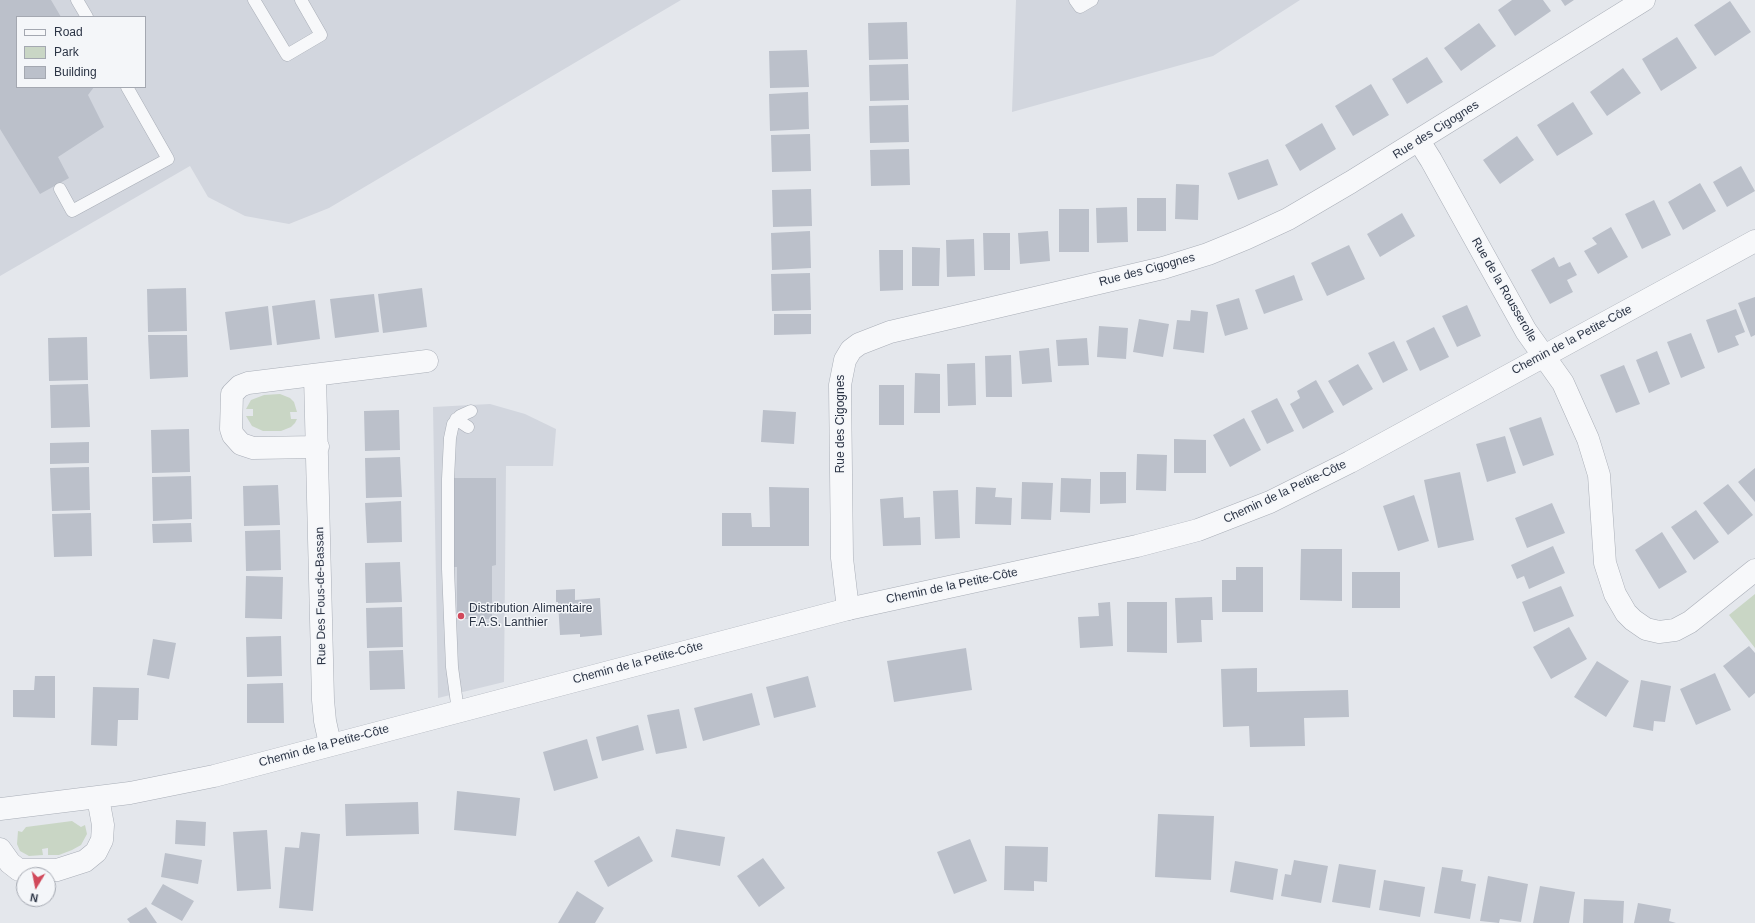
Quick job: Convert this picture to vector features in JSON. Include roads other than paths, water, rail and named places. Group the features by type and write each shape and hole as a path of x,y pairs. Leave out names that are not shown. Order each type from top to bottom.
{"street":[{"name":"Rue des Cigognes","path":"848,609 842,558 840,392 842,368 851,350 868,340 890,332 1144,273 1208,254 1288,219 1419,141 1644,0"},
{"name":"Rue de la Rousserolle","path":"1419,141 1526,331 1563,383 1593,451 1599,475 1605,563 1615,594 1632,620 1646,629 1659,632 1670,631 1683,626 1755,570"},
{"name":"Chemin de la Petite-Côte","path":"0,809 98,798 200,779 458,710 848,609 1182,535 1218,523 1270,502 1350,462 1755,241"},
{"path":"318,447 247,446 236,440 233,435 230,422 232,394 240,386 248,383 315,376 427,361"},
{"name":"Rue Des Fous-de-Bassan","path":"315,376 318,447 323,700 325,721 330,744"},
{"path":"0,849 10,863 19,870 57,870 85,861 96,852 102,840 102,825 98,798"}],"lane":[{"path":"77,0 85,16"},
{"path":"254,0 287,55 321,35 301,0"},
{"path":"1075,0 1080,7 1092,0"},
{"path":"60,190 72,211 168,159 128,88"},
{"path":"458,710 452,676 448,569 448,479 450,438 456,419 471,411"},
{"path":"456,419 468,427"}],"place":[{"name":"Distribution Alimentaire F.A.S. Lanthier","path":"461,616"}]}
